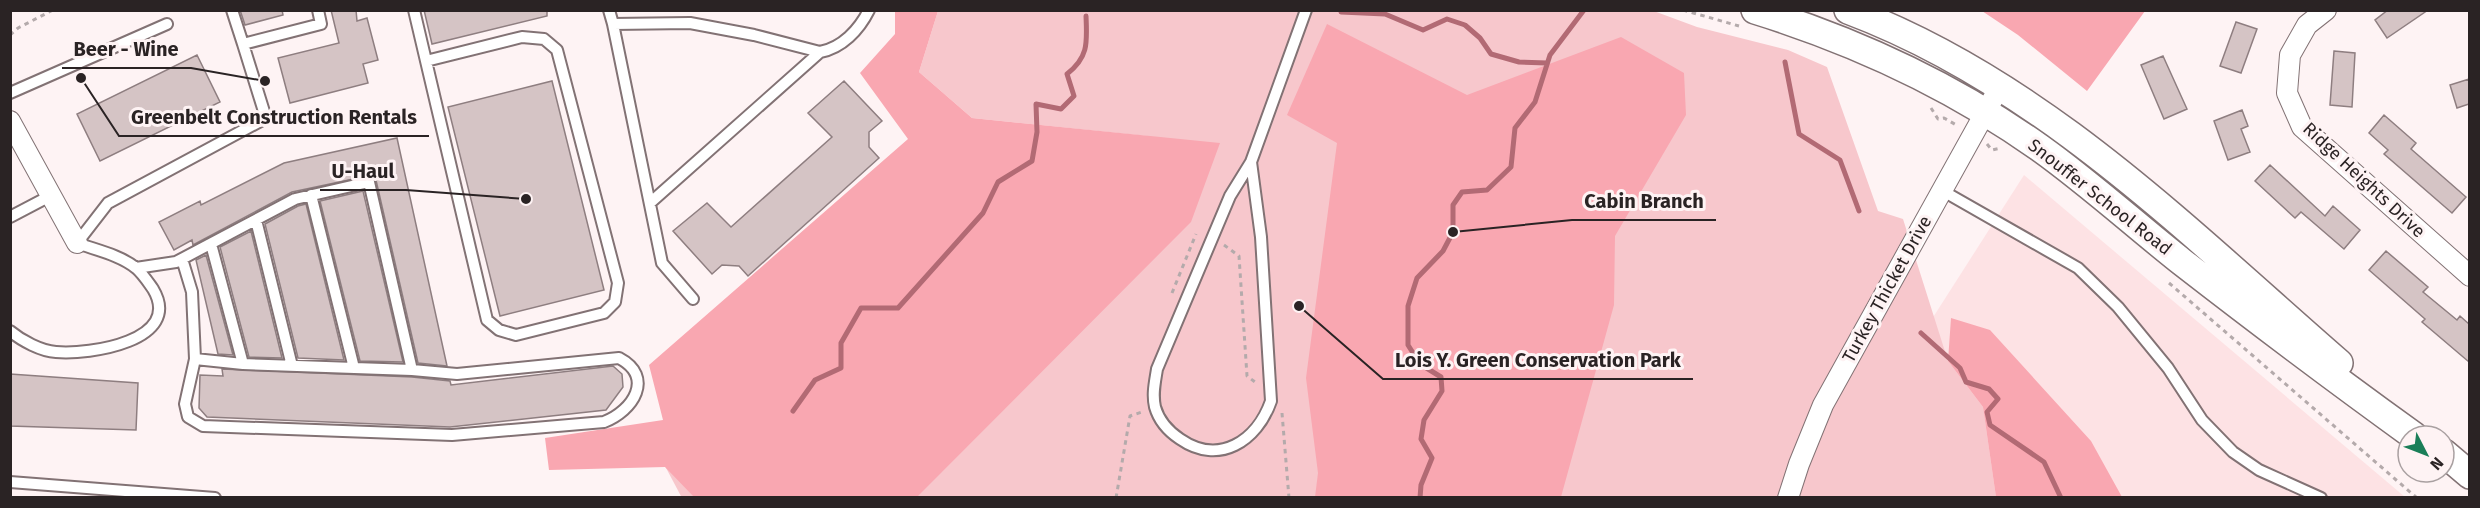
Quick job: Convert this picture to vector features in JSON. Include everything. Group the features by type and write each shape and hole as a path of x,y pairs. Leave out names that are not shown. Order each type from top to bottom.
{"main road":[{"name":"Snouffer School Road","path":"1755,10 1787,20 1883,59 1985,113 2068,169 2140,229 2286,343 2397,424"},
{"name":"Snouffer School Road","path":"1848,10 1916,40 2000,86 2088,147 2410,424"},
{"path":"2456,464 2469,476"},
{"path":"2456,467 2469,476"}],"street":[{"name":"Ridge Heights Drive","path":"2326,10 2307,25 2290,55 2287,93 2302,127 2469,276"},
{"name":"Turkey Thicket Drive","path":"1788,498 1823,405 2000,86"},
{"path":"10,121 77,243"}],"lane":[{"path":"10,331 29,343 54,352 83,352 129,341 155,325 160,312 158,297 136,268 124,260 77,243 108,203 266,118 232,10"},
{"path":"243,44 321,24 318,10"},
{"path":"414,10 426,61 487,320 499,330 516,335 604,314 615,302 618,283 557,50 544,39 522,37 426,61"},
{"path":"609,10 662,263 693,299"},
{"path":"613,24 690,23 754,35 820,52 831,50 842,44 865,19 869,10"},
{"path":"1251,162 1261,237 1271,401 1259,427 1241,442 1234,446 1210,451 1185,443 1171,433 1162,422 1155,407 1153,391 1157,369 1230,196 1251,162 1306,10"},
{"path":"10,93 167,24"},
{"path":"650,203 820,52"},
{"path":"136,268 176,262 295,199 369,182 412,370"},
{"path":"1943,191 2078,268 2118,308 2168,368 2202,420 2233,452 2259,470 2321,498"},
{"path":"311,195 354,368"},
{"path":"10,217 50,196"},
{"path":"256,220 292,366"},
{"path":"211,244 243,364"},
{"path":"182,259 192,292 195,359 185,404 188,417 203,426 452,435 604,422 614,419 631,403 638,388 637,375 631,364 620,358 457,374 412,370 243,364 195,359"},
{"path":"10,482 215,498"}],"path":[{"path":"10,35 18,28 53,10"},
{"path":"1989,145 1992,150 1998,147 2004,148"},
{"path":"1169,299 1197,234"},
{"path":"1217,242 1232,249 1239,256 1247,376 1263,389"},
{"path":"2169,283 2417,498"},
{"path":"1116,498 1130,416 1155,407"},
{"path":"1281,408 1289,498"}],"shaded area":[{"path":"1651,10 1697,27 1788,50 1827,67 1878,211 1903,219 1948,361 1983,407 1996,497 682,498 665,466 1147,136 972,118 919,72 938,11"},
{"path":"2145,10 2087,91 2018,35 1982,11"},
{"path":"895,11 938,11 919,72 972,118 1220,143 1191,222 917,497 694,497 665,467 549,470 545,438 663,420 649,365 908,139 860,73 895,34"},
{"path":"1327,24 1467,95 1621,37 1684,73 1686,115 1615,236 1614,305 1561,497 1315,497 1318,473 1306,378 1337,143 1287,115"},
{"path":"2024,175 2405,497 1851,498 1884,394"},
{"path":"1951,318 1990,330 2091,441 2122,497 1996,497 1983,407 1948,361"}],"building":[{"path":"240,10 282,10 283,15 245,25"},
{"path":"331,10 356,10 357,21 367,18 378,60 363,64 368,83 290,103 278,58 339,43"},
{"path":"424,10 547,10 547,16 432,44"},
{"path":"2388,10 2428,10 2387,38 2375,20"},
{"path":"2236,22 2257,29 2241,73 2220,66"},
{"path":"2334,51 2355,53 2352,107 2330,105"},
{"path":"197,55 220,102 100,161 77,114"},
{"path":"2163,56 2187,109 2164,119 2141,65"},
{"path":"2469,79 2469,104 2457,108 2450,85"},
{"path":"552,81 604,290 500,316 448,107"},
{"path":"844,81 882,121 869,132 869,147 879,158 748,276 739,266 722,265 712,274 673,231 707,203 731,227 832,137 808,113"},
{"path":"2242,110 2248,126 2241,129 2250,152 2228,160 2214,121"},
{"path":"2384,115 2416,143 2411,149 2466,197 2452,213 2384,154 2388,150 2369,133"},
{"path":"397,138 447,366 418,363 376,180 372,175 292,192 193,245 192,240 174,250 159,222 200,201 201,205 284,163"},
{"path":"2270,165 2325,216 2333,206 2360,230 2344,249 2301,212 2295,218 2255,181"},
{"path":"363,191 403,362 360,361 320,201"},
{"path":"306,204 344,360 298,358 265,224"},
{"path":"251,231 282,358 249,357 220,247"},
{"path":"2386,251 2428,287 2423,292 2457,320 2460,316 2469,324 2469,362 2422,322 2425,319 2369,270"},
{"path":"206,255 233,355 218,354 196,260"},
{"path":"613,366 622,374 623,387 606,410 450,427 207,417 199,408 200,375 223,376 222,369 412,377 450,381 451,385"},
{"path":"10,374 138,383 136,430 10,426"}],"waterway":[{"path":"1420,498 1421,485 1432,458 1421,439 1424,420 1442,391 1441,377 1420,364 1408,345 1408,306 1417,278 1443,251 1453,232 1453,205 1462,192 1487,190 1511,167 1515,128 1535,102 1550,55 1584,10"},
{"path":"1341,12 1385,14 1423,30 1447,19 1465,25 1480,38 1491,54 1519,62 1547,63"},
{"path":"793,411 815,380 841,368 841,343 861,308 898,308 983,213 998,182 1032,161 1037,132 1036,104 1061,109 1074,96 1067,74 1083,55 1087,34 1086,16"},
{"path":"1785,62 1799,134 1840,160 1859,211"},
{"path":"1921,333 1960,368 1966,382 1989,389 1998,399 1987,412 1990,425 2044,462 2061,498"}],"place":[{"name":"Greenbelt Construction Rentals","path":"81,78"},
{"name":"Beer - Wine","path":"265,81"},
{"name":"U-Haul","path":"526,199"},
{"name":"Cabin Branch","path":"1453,232"},
{"name":"Lois Y. Green Conservation Park","path":"1299,306"}]}
